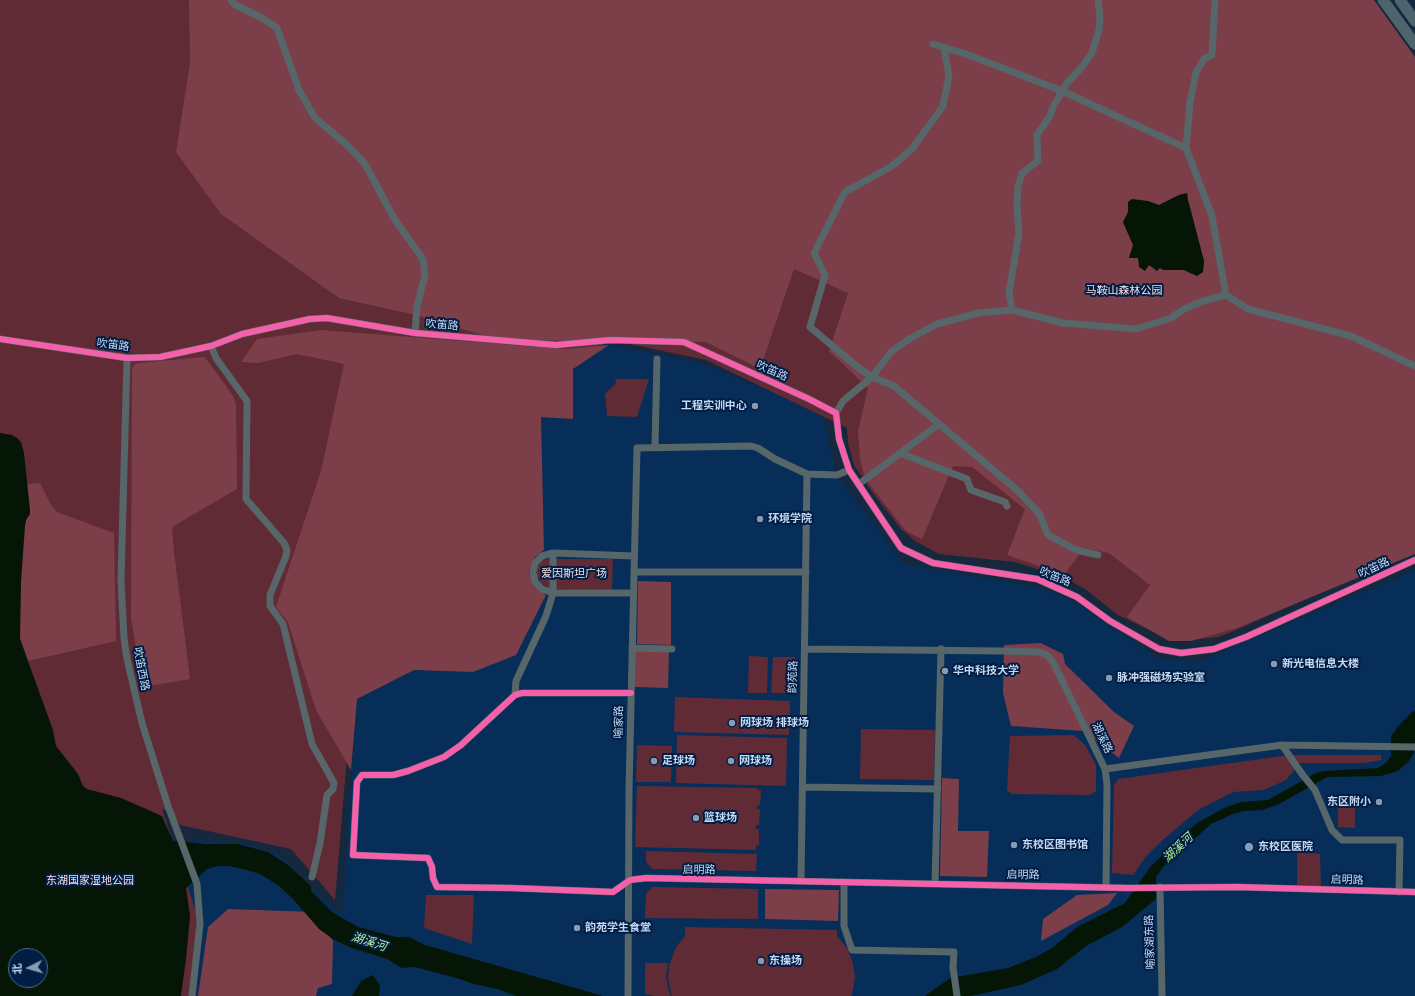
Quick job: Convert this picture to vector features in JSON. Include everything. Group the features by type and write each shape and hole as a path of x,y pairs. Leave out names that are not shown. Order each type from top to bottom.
{"highway":[{"path":"1383,0 1415,44"},
{"path":"1400,0 1415,21"}],"street":[{"path":"230,0 234,4 262,18 276,28 299,90 315,118 346,144 365,164 394,220 423,259 425,275 416,306 415,333"},
{"path":"1012,310 1009,293 1019,233 1017,205 1018,186 1022,173 1038,161 1037,135 1050,116 1053,106 1066,83 1082,67 1092,53 1099,30 1100,18 1098,0"},
{"path":"1215,0 1212,55 1204,59 1196,72 1190,103 1186,148 1212,216 1226,295 1248,310 1351,336 1415,366"},
{"path":"933,44 969,55 1062,91 1186,148"},
{"path":"944,48 949,76 943,106 912,149 892,166 845,192 814,253 825,275 810,327 860,369 872,377 894,386 1017,490 1040,513 1048,535 1076,550 1098,556"},
{"path":"836,413 843,401 872,377 891,352 909,339 937,324 979,313 1012,310 1063,322 1136,329 1171,318 1184,309 1203,301 1226,295"},
{"name":"吹笛路","path":"0,339 127,358 160,357 212,346 242,334 310,319 327,318 415,333 556,345 610,340 684,342 809,399 836,413 839,439 849,470 901,548 933,563 1037,579 1077,597 1110,621 1159,649 1181,653 1214,649 1246,637 1415,560"},
{"path":"212,346 216,358 248,401 246,499 284,543 287,550 270,595 270,606 283,624 312,744 334,783 333,789 326,795 320,843 312,877"},
{"name":"吹笛西路","path":"127,358 122,598 127,659 142,723 179,837 197,884 200,924 192,996"},
{"path":"657,359 655,446 751,446 758,448 775,459 807,474 837,476 849,470"},
{"path":"859,484 939,424"},
{"name":"喻家路","path":"629,994 631,693 636,448 655,446"},
{"path":"900,453 967,478 971,490 1005,502 1007,506"},
{"name":"韵苑路","path":"801,881 807,474"},
{"path":"633,593 553,593 542,589 535,582 533,572 535,564 542,556 553,553 634,556"},
{"path":"514,695 516,681 546,616 553,593 553,553"},
{"path":"634,572 806,572"},
{"path":"632,648 672,649"},
{"name":"湖溪路","path":"805,648 941,649 1039,652 1047,655 1053,662 1105,769 1282,745 1415,747"},
{"path":"935,884 941,649"},
{"path":"630,880 613,892 437,887 428,858 352,855 356,782 362,775 394,775 444,757 461,745 514,695 522,693 631,693"},
{"path":"1282,745 1315,790 1332,830 1342,840 1400,840 1399,892"},
{"path":"1105,769 1107,790 1106,887"},
{"path":"803,787 938,789"},
{"name":"启明路","path":"630,880 646,878 1128,888 1237,887 1415,892"},
{"path":"844,882 844,926 852,950 954,952 954,970 957,996"},
{"name":"喻家湖东路","path":"1160,887 1162,996"}],"shaded area":[{"name":"华中科技大学","path":"609,345 697,362 786,397 823,417 837,475 903,564 1039,587 1069,599 1157,658 1198,662 1415,570 1415,996 0,996 0,431 184,875 194,840 246,844 279,855 329,905 342,915 357,699 414,670 473,672 533,586 529,572 535,557 544,550 541,416 573,419 573,369"}],"green space":[{"name":"马鞍山森林公园","path":"0,0 1358,0 1415,550 1218,637 1180,640 1166,638 1118,615 1085,589 1061,576 1014,562 939,554 915,541 901,529 872,492 854,465 848,443 847,428 706,360 610,340 569,367 536,412 414,667 352,697 335,900 291,849 180,825 171,813 162,809 200,924 191,996 0,996"},
{"name":"马鞍山森林公园","path":"189,0 1374,0 1415,57 1415,554 1237,628 1191,641 1169,641 1127,617 1150,585 1109,553 1084,548 1064,575 1007,555 1025,509 972,467 953,466 922,539 906,531 869,484 864,475 860,459 858,431 868,388 829,351 848,293 794,269 760,369 706,342 499,340 416,315 339,298 221,214 176,152 190,63","holes":["1187,193 1204,261 1203,272 1191,274 1184,270 1163,270 1149,265 1138,258 1129,258 1133,245 1123,222 1128,212 1148,201 1159,205 1179,195"]},
{"path":"321,330 565,349 609,345 573,369 573,419 541,417 544,550 535,557 529,572 534,586 546,595 516,655 473,672 414,670 357,699 351,770 316,710 288,622 276,607 321,471 344,364 297,354 258,363 241,362 257,339"},
{"path":"205,357 233,396 236,405 237,489 172,527 190,679 143,687 131,618 132,368 138,363"},
{"path":"615,379 649,379 637,417 607,416 605,394 616,383"},
{"path":"40,483 51,505 57,512 114,533 116,641 28,661 19,634 25,525 30,514 27,484"},
{"name":"爱因斯坦广场","path":"613,559 612,590 550,589 541,583 537,576 536,568 542,560"},
{"path":"638,581 671,582 671,645 637,644"},
{"path":"1041,643 1063,654 1065,664 1114,712 1134,726 1119,758 1084,731 1011,726 1003,693 1004,645"},
{"path":"635,650 669,651 668,688 635,687"},
{"path":"749,656 768,657 767,693 748,693"},
{"path":"773,657 795,657 793,693 771,693"},
{"name":"网球场 排球场","path":"675,697 790,701 789,735 674,732"},
{"path":"861,729 935,730 934,780 860,779"},
{"name":"网球场","path":"677,735 787,738 786,786 676,783"},
{"path":"1074,735 1085,745 1096,765 1096,791 1090,795 1012,794 1007,790 1010,736"},
{"name":"足球场","path":"637,745 672,746 670,782 636,782"},
{"path":"1289,755 1381,755 1381,760 1364,763 1300,763 1286,780 1264,790 1233,792 1198,810 1147,855 1133,875 1112,873 1114,785 1118,779"},
{"path":"942,778 959,779 958,831 989,831 987,877 940,876"},
{"name":"篮球场","path":"637,786 757,788 757,790 761,790 760,805 757,806 757,809 760,809 759,825 756,825 756,829 759,829 759,845 756,845 756,850 635,847"},
{"path":"1355,797 1355,828 1338,827 1338,798"},
{"path":"1297,845 1307,853 1320,854 1321,889 1297,888"},
{"path":"646,851 757,854 756,871 652,869 646,862"},
{"path":"652,887 758,889 758,919 645,918 646,894"},
{"path":"765,889 839,890 838,921 765,919"},
{"path":"1117,893 1108,905 1041,941 1043,919 1077,895"},
{"path":"426,895 474,895 472,944 424,928"},
{"path":"228,909 313,912 333,941 332,984 318,988 316,996 198,996 208,927"},
{"name":"东操场","path":"685,927 837,930 837,936 847,948 853,963 855,978 852,994 851,996 672,996 668,979 669,966 676,947 685,936"},
{"path":"645,963 668,963 666,976 668,989 671,996 654,996 645,994"}],"water":[{"path":"1187,193 1204,261 1203,272 1197,276 1184,270 1163,270 1160,268 1157,271 1149,265 1145,271 1139,267 1138,258 1129,258 1133,245 1123,222 1128,212 1128,202 1132,199 1148,201 1159,205 1179,195"},
{"name":"东湖国家湿地公园","path":"0,433 12,435 21,442 24,453 30,510 30,514 25,525 21,581 20,639 53,730 56,746 78,774 83,786 87,789 121,798 162,816 173,841 206,844 237,844 268,852 288,865 311,886 311,891 332,912 358,927 396,937 409,937 425,945 603,996 516,996 498,989 473,984 415,967 402,968 387,959 349,947 333,939 319,929 293,899 278,885 260,874 229,866 218,866 207,869 186,888 190,916 181,996 0,996"},
{"name":"湖溪河","path":"1415,711 1415,748 1413,755 1408,762 1398,771 1381,776 1327,777 1279,804 1262,810 1243,811 1211,824 1163,867 1156,877 1156,899 1122,927 1086,946 1057,969 1021,985 970,996 925,996 950,978 1008,968 1036,957 1052,948 1077,927 1125,903 1151,866 1197,823 1224,808 1241,802 1268,800 1314,774 1323,771 1378,768 1386,763 1391,756 1391,736 1401,723"},
{"path":"373,975 380,986 379,996 352,996 361,981"}],"cycle path":[{"path":"0,339 127,358 160,357 211,346 242,334 310,319 327,318 415,333 556,345 610,340 684,342 809,399 836,413 839,439 849,470 901,548 933,563 1037,579 1077,597 1110,621 1159,649 1181,653 1214,649 1246,637 1415,560"},
{"path":"631,693 522,693 515,695 461,745 444,757 408,771 393,775 362,775 357,782 353,855 428,858 437,887 613,892 630,880 646,878 1128,888 1237,887 1415,892"}],"place":[{"name":"工程实训中心","path":"755,406"},
{"name":"环境学院","path":"760,519"},
{"name":"新光电信息大楼","path":"1274,664"},
{"name":"华中科技大学","path":"945,671"},
{"name":"脉冲强磁场实验室","path":"1109,678"},
{"name":"网球场 排球场","path":"732,723"},
{"name":"足球场","path":"654,761"},
{"name":"网球场","path":"731,761"},
{"name":"东区附小","path":"1379,802"},
{"name":"篮球场","path":"696,818"},
{"name":"东校区图书馆","path":"1014,845"},
{"name":"东校区医院","path":"1249,847"},
{"name":"韵苑学生食堂","path":"577,928"},
{"name":"东操场","path":"761,961"}]}
